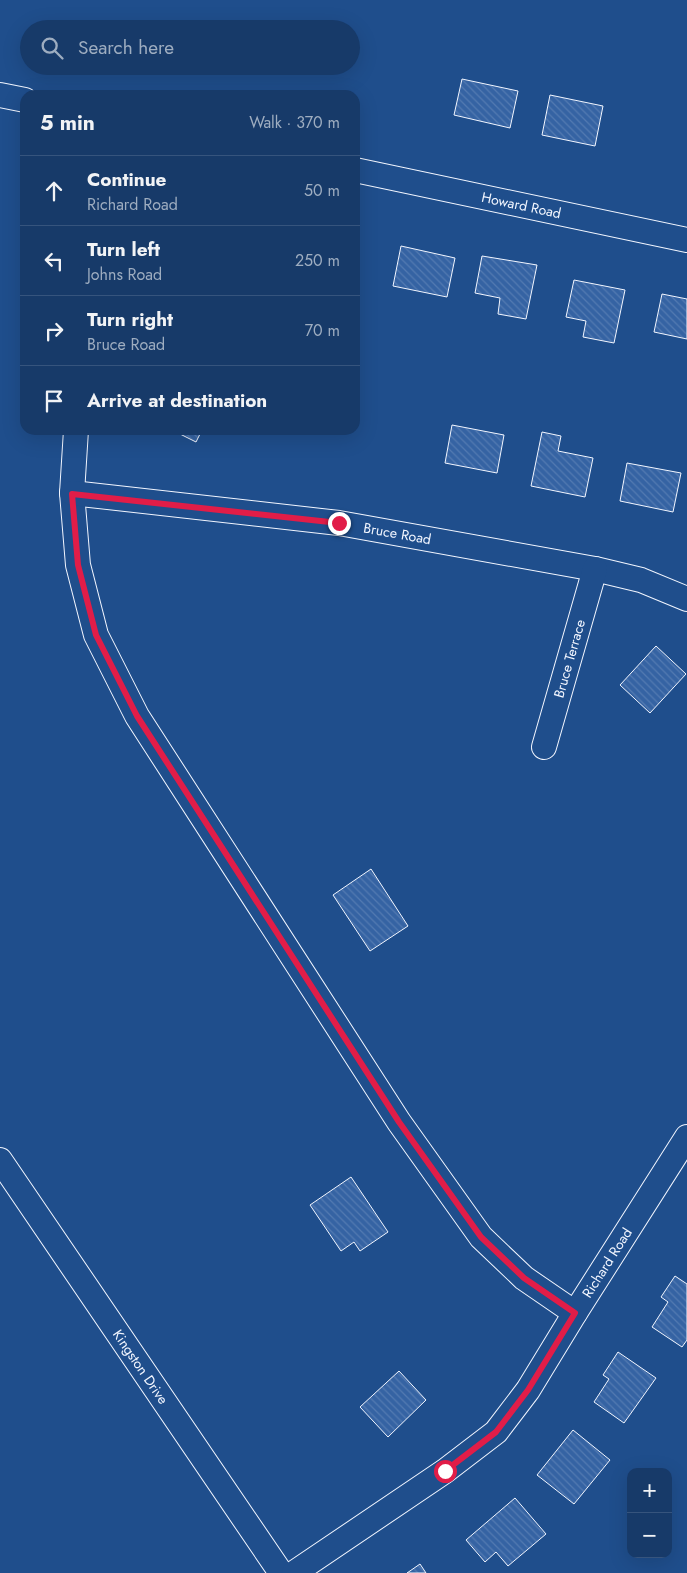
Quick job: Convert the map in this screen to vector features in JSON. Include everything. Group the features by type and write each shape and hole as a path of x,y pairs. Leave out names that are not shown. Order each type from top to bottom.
{"street":[{"path":"0,95 20,99"},
{"name":"Howard Road","path":"360,171 687,240"},
{"path":"76,435 72,494 78,565 96,635 137,716 399,1122 481,1237 524,1278 575,1313"},
{"name":"Bruce Road","path":"72,494 339,523 595,569 641,580 687,599"},
{"name":"Bruce Terrace","path":"544,747 595,569"},
{"name":"Richard Road","path":"294,1573 445,1471 496,1432 528,1390 687,1137"},
{"name":"Kingston Drive","path":"0,1160 281,1573"}],"building":[{"path":"462,79 518,91 510,128 454,115"},
{"path":"550,95 603,106 595,146 542,135"},
{"path":"401,246 455,258 447,297 393,286"},
{"path":"482,256 537,265 526,319 498,314 500,298 475,293"},
{"path":"574,280 625,290 614,343 583,337 586,321 566,317"},
{"path":"662,294 687,299 687,339 654,332"},
{"path":"452,425 504,435 497,473 445,463"},
{"path":"542,432 561,436 558,451 593,458 585,497 531,486"},
{"path":"182,435 200,435 196,442"},
{"path":"627,463 681,473 673,512 620,501"},
{"path":"656,646 686,674 650,713 620,685"},
{"path":"371,869 408,926 370,951 333,895"},
{"path":"351,1177 388,1232 360,1251 354,1242 341,1251 310,1205"},
{"path":"675,1276 687,1284 687,1340 682,1347 652,1327 668,1302 661,1297"},
{"path":"618,1352 656,1378 624,1423 594,1402 609,1379 603,1375"},
{"path":"399,1371 426,1400 388,1437 360,1407"},
{"path":"573,1430 610,1460 574,1504 537,1475"},
{"path":"515,1498 546,1534 508,1566 496,1552 485,1562 466,1540"},
{"path":"420,1564 426,1573 407,1573"}],"route":[{"path":"339,523 72,494 78,565 96,635 137,716 399,1122 481,1237 524,1278 575,1313 528,1390 496,1432 445,1471"}]}
